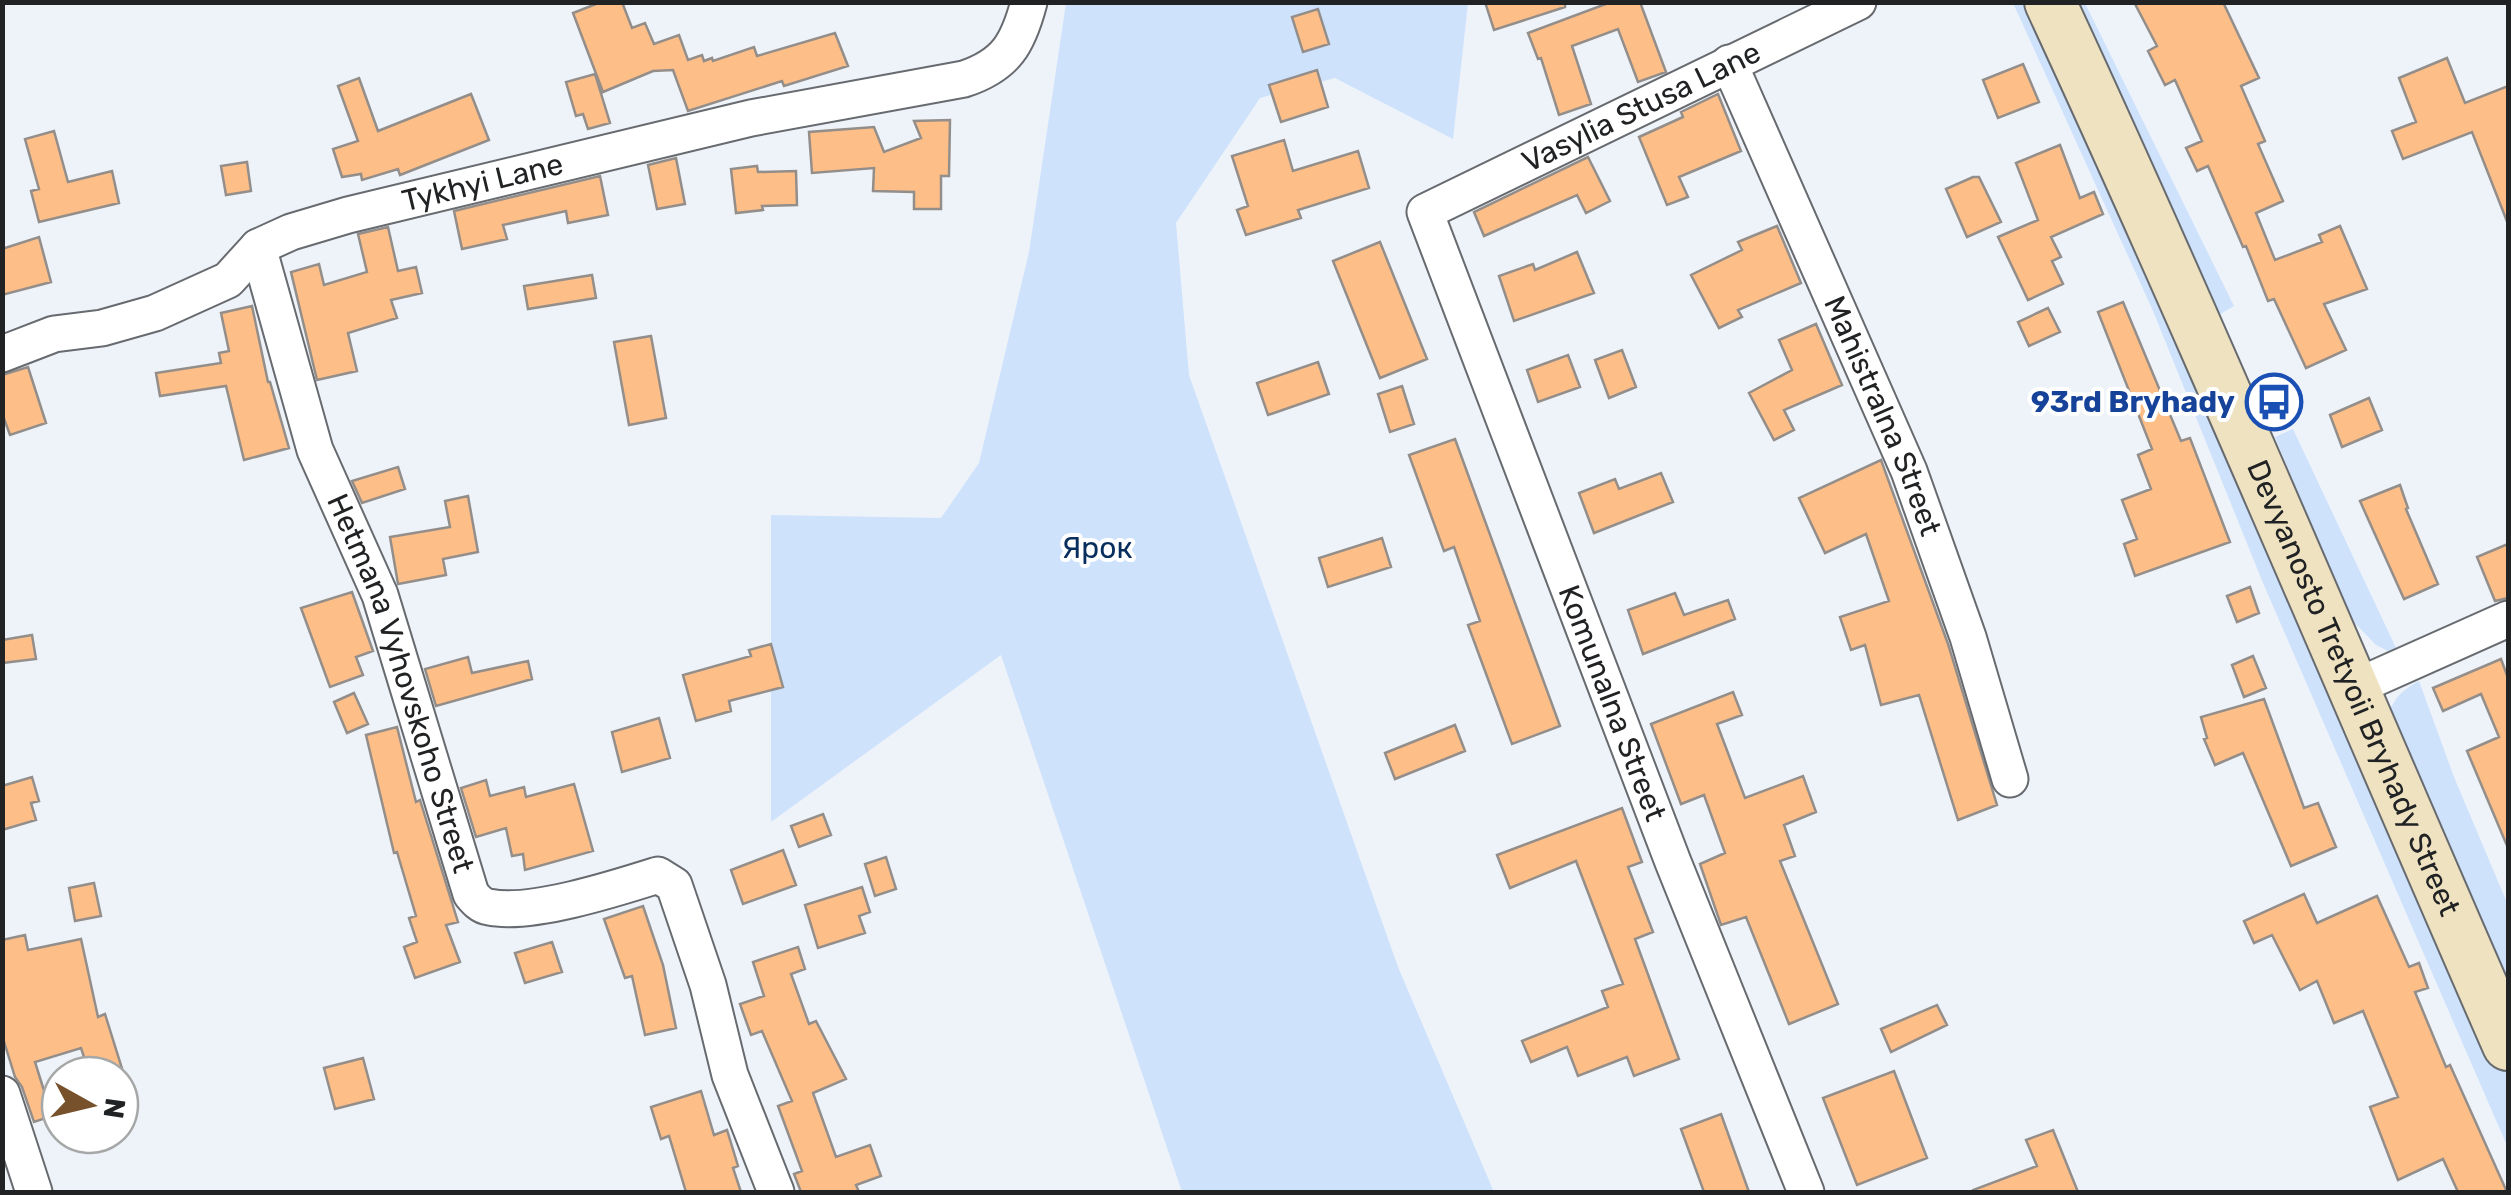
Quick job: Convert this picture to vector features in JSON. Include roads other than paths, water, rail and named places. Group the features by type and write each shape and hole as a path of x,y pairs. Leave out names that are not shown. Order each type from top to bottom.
{"main road":[{"name":"Devyanosto Tretyoii Bryhady Street","path":"2050,2 2134,183 2508,1045"}],"street":[{"name":"Tykhyi Lane","path":"2,354 54,334 102,328 156,313 228,280 258,247 291,232 348,215 751,118 985,72 999,63 1016,40 1029,2"},
{"name":"Vasylia Stusa Lane","path":"1426,212 1858,2"},
{"name":"Mahistralna Street","path":"1729,64 1910,472 1968,637 2010,779"},
{"name":"Komunalna Street","path":"1426,212 1672,862 1806,1192"},
{"name":"Hetmana Vyhovskoho Street","path":"258,247 314,450 380,595 471,894 479,904 504,908 557,902 658,875 674,885 708,985 730,1075 776,1192"},
{"path":"2351,689 2508,619"},
{"path":"2,1094 34,1192"}],"place":[{"name":"93rd Bryhady","path":"2274,402"}],"park label":[{"name":"Ярок","path":"1097,548"}]}
